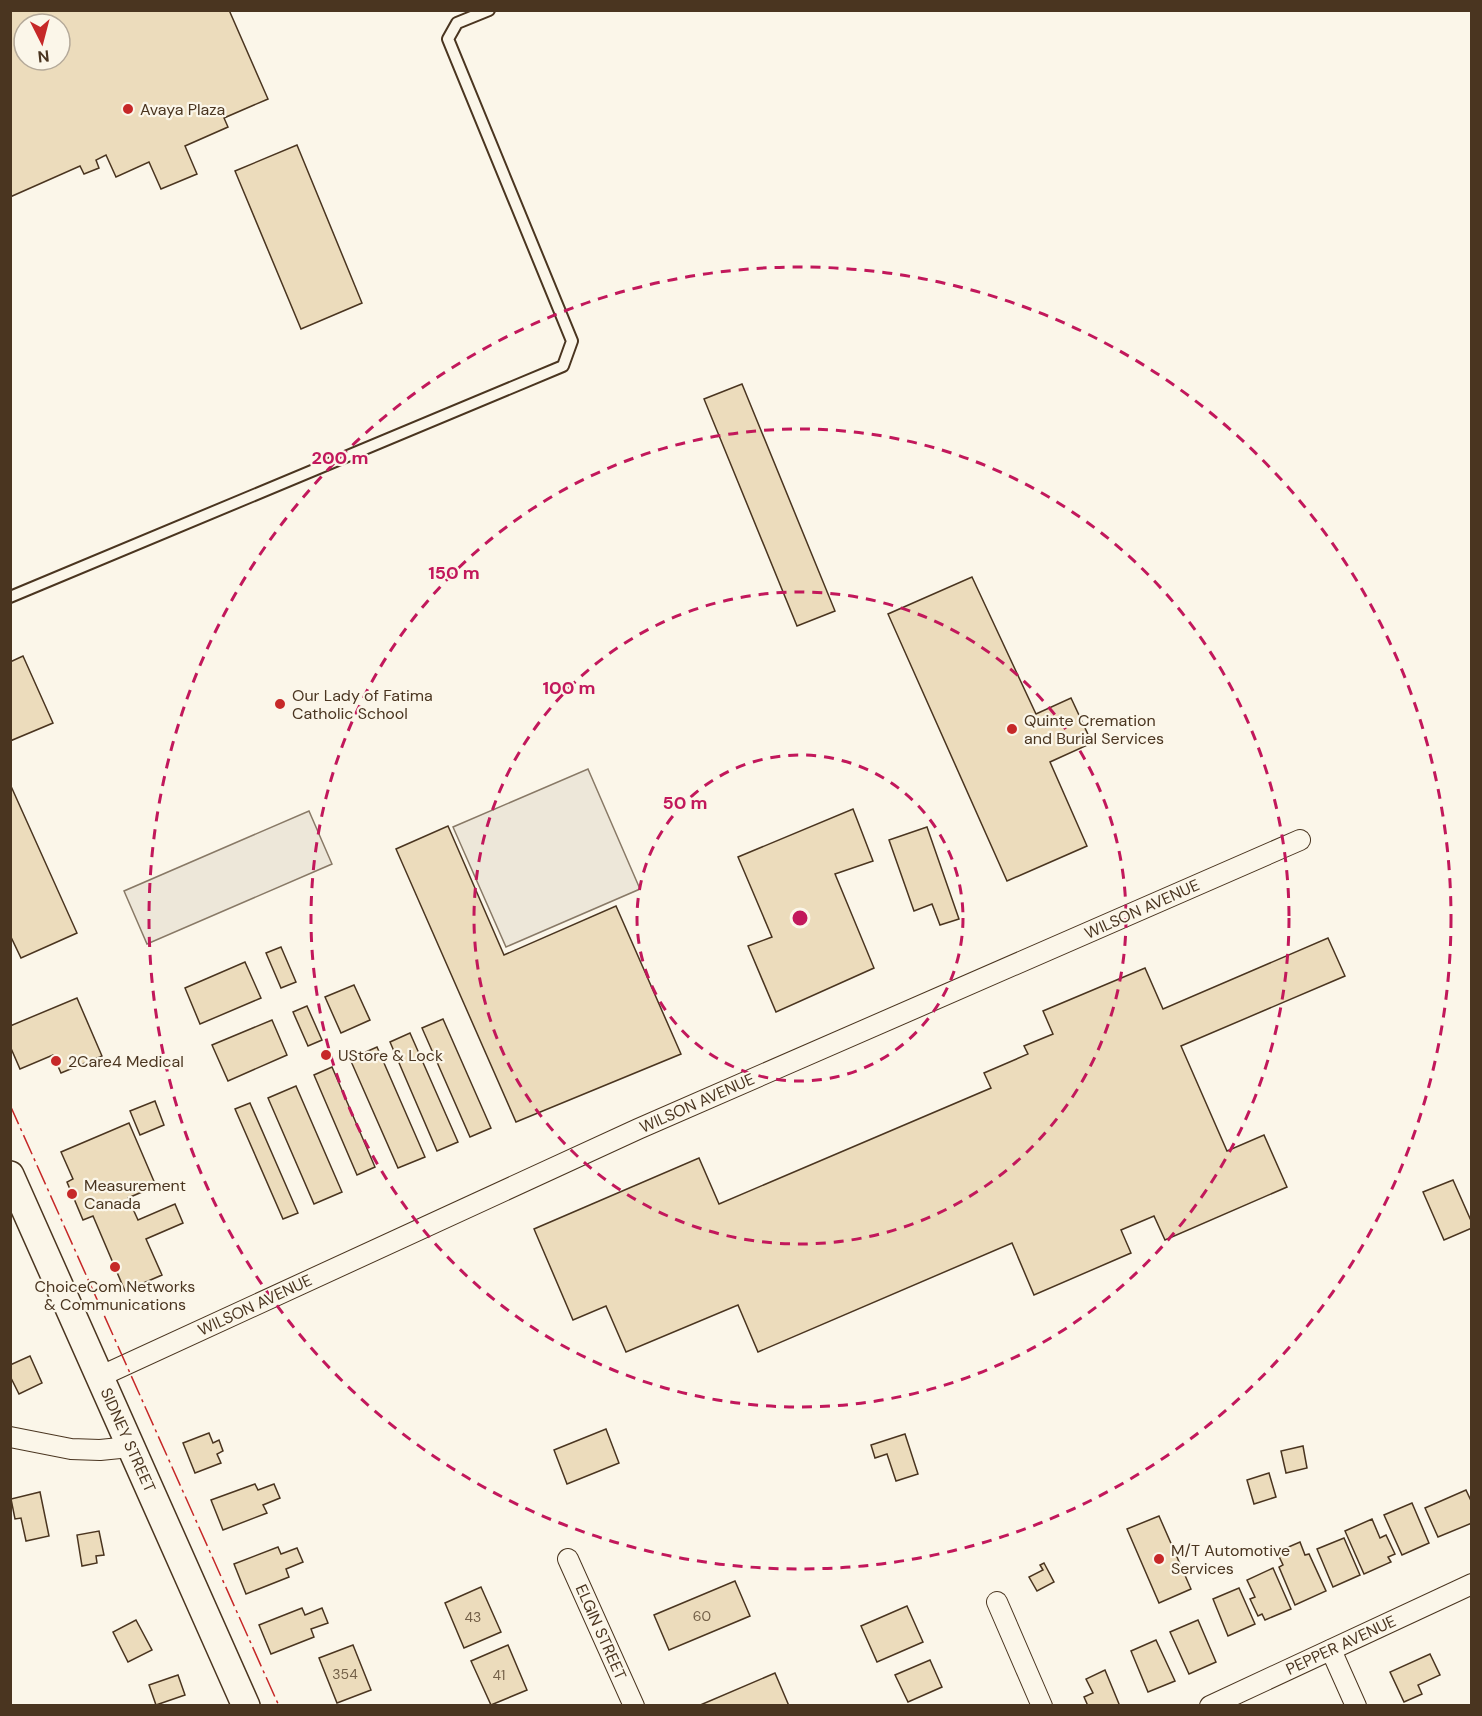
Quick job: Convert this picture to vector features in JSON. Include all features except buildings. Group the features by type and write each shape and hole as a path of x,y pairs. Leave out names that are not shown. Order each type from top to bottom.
{"main road":[{"name":"SIDNEY STREET","path":"10,1175 246,1706"}],"street":[{"name":"WILSON AVENUE","path":"99,1377 639,1129 1300,840"},
{"path":"10,1437 71,1449 100,1450 130,1447"},
{"name":"ELGIN STREET","path":"568,1559 634,1706"},
{"name":"PEPPER AVENUE","path":"1210,1706 1472,1584"},
{"path":"998,1602 1042,1706"},
{"path":"1330,1650 1356,1706"}],"lane":[{"path":"10,597 563,366 572,341 448,39 457,23 489,10"}],"shaded area":[{"path":"588,769 640,889 506,947 453,827"},
{"path":"309,811 332,864 147,944 124,891"}],"power":[{"path":"10,1105 279,1706"}],"place":[{"name":"Avaya Plaza","path":"128,109"},
{"name":"Our Lady of Fatima Catholic School","path":"280,704"},
{"name":"Quinte Cremation and Burial Services","path":"1012,729"},
{"name":"UStore & Lock","path":"326,1055"},
{"name":"2Care4 Medical","path":"56,1061"},
{"name":"Measurement Canada","path":"72,1194"},
{"name":"ChoiceCom Networks & Communications","path":"115,1267"},
{"name":"M/T Automotive Services","path":"1159,1559"}]}
